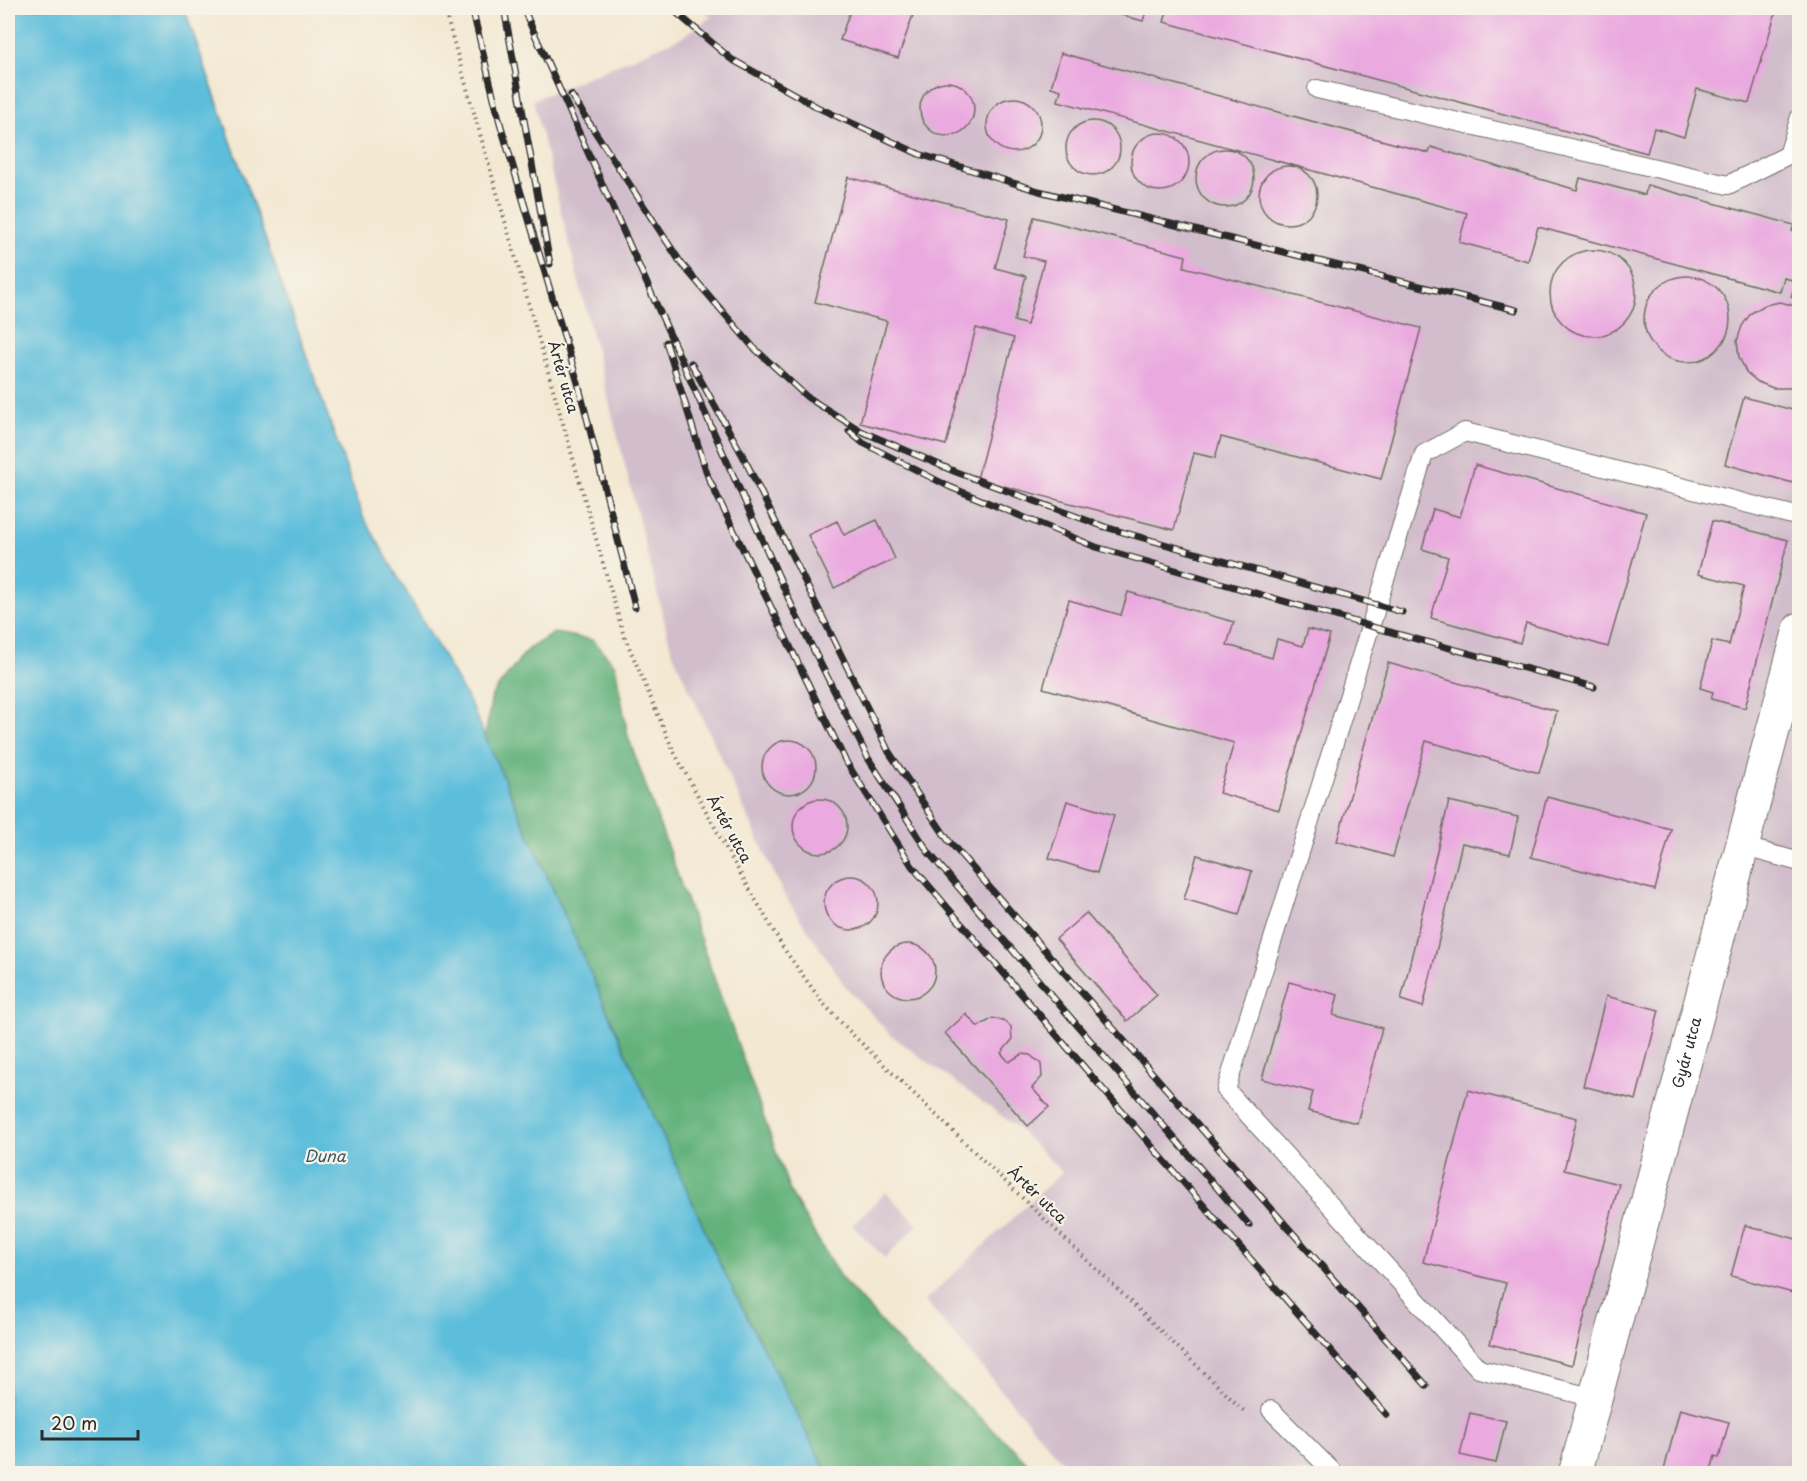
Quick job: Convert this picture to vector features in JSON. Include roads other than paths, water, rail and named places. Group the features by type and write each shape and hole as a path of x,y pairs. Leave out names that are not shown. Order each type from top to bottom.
{"street":[{"name":"Gyár utca","path":"1575,1473 1800,629"}],"lane":[{"path":"1317,89 1728,185 1788,155 1800,117"},
{"path":"1595,1398 1479,1369 1226,1090 1424,454 1465,432 1800,517"},
{"path":"1741,846 1800,862"},
{"path":"1271,1410 1335,1473"}],"water":[{"name":"Duna","path":"8,8 184,8 363,516 471,705 719,1262 827,1473 8,1473"}],"railway":[{"path":"472,8 500,123 578,383 635,607"},
{"path":"504,8 550,264"},
{"path":"523,8 796,615 868,758 929,853 1249,1225"},
{"path":"671,8 731,59 819,108 919,154 1039,191 1516,310"},
{"path":"571,95 681,263 753,347 807,397 861,431 956,472 1105,527 1402,612"},
{"path":"666,342 708,477 845,760 912,866 1155,1150 1387,1415"},
{"path":"691,363 743,456 889,752 948,840 1426,1385"},
{"path":"849,431 863,443 950,487 1096,547 1394,633 1594,687"}]}
